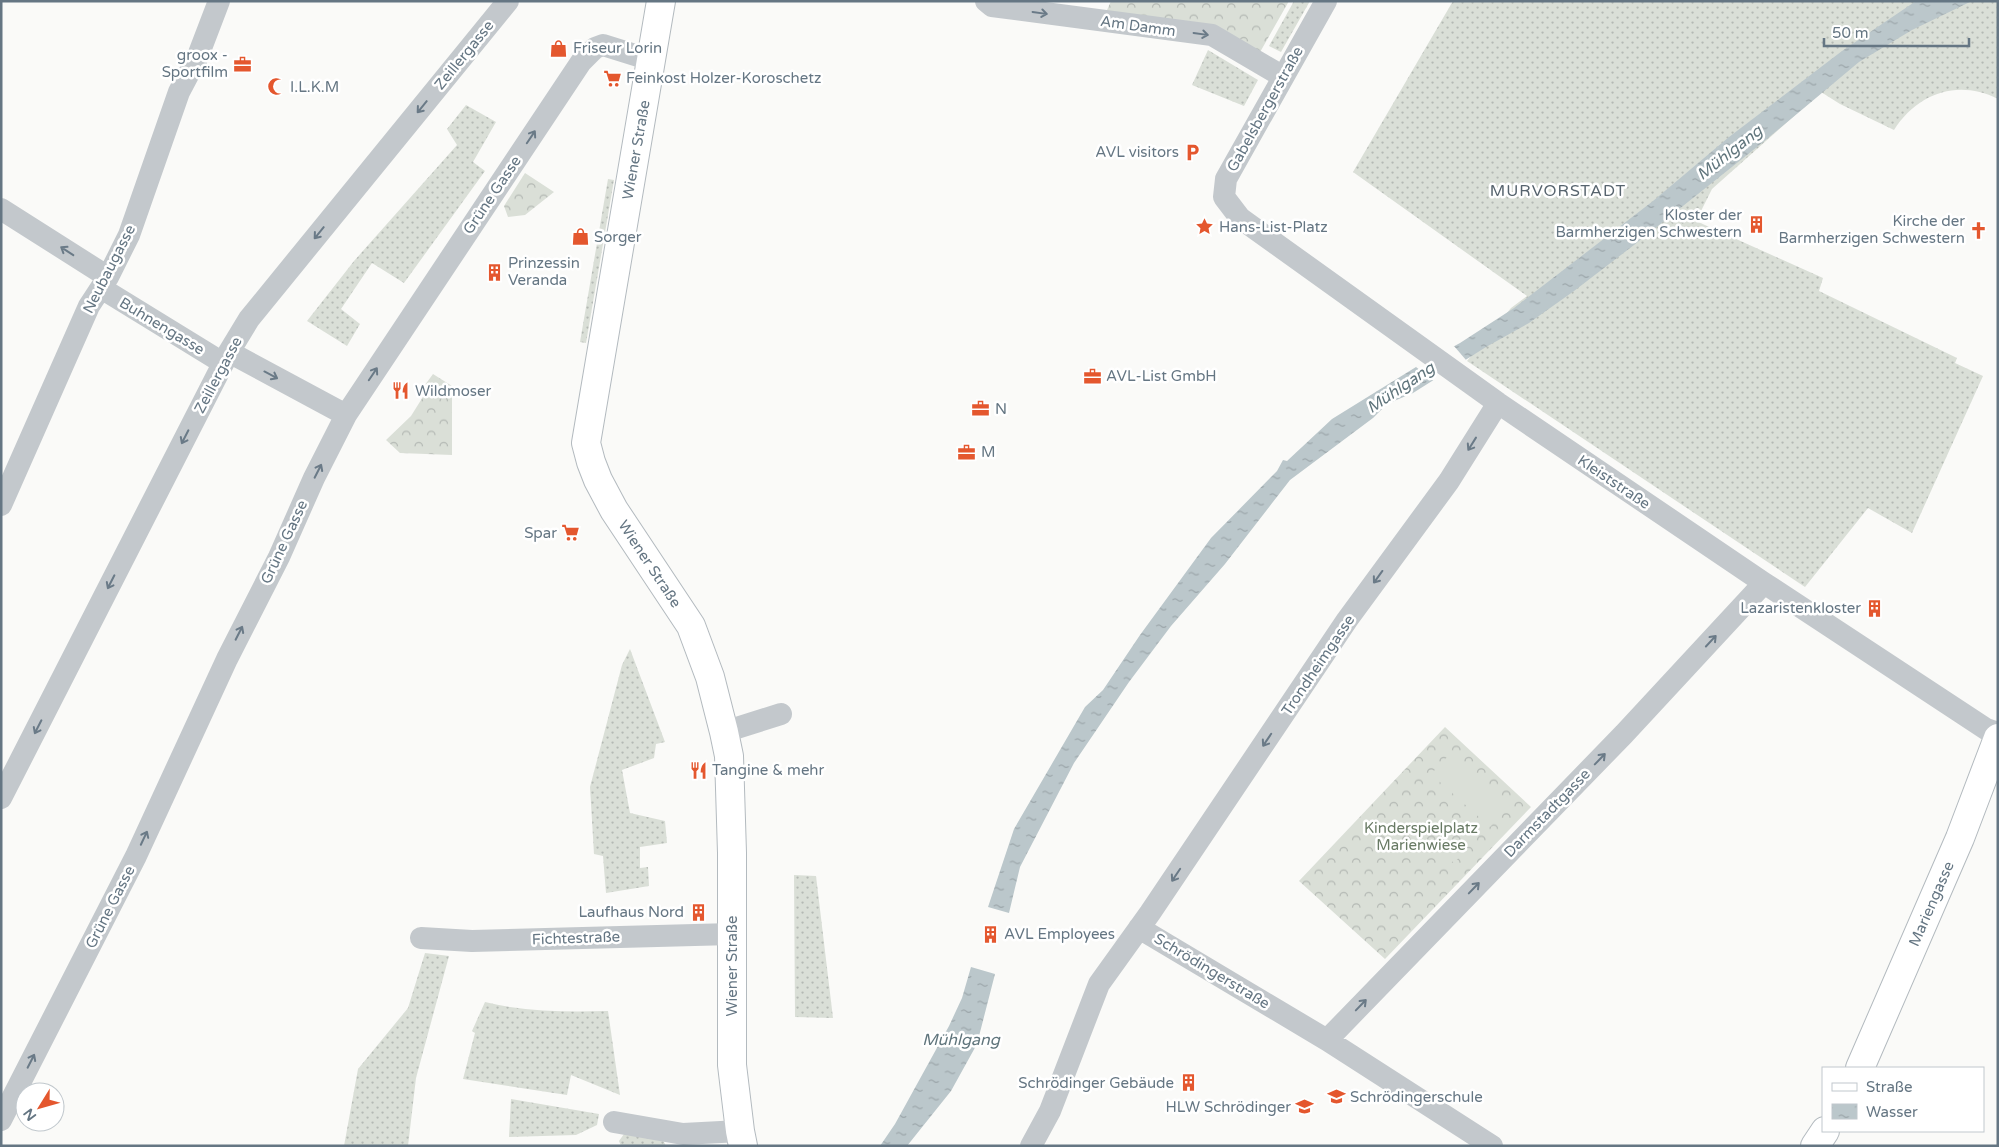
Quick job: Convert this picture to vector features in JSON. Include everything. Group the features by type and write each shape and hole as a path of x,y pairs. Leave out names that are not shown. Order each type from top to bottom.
{"main road":[{"name":"Wiener Straße","path":"662,1 586,443 598,480 614,510 691,626 710,677 724,732 729,756 732,853 732,1065 742,1138"},
{"name":"Mariengasse","path":"1860,1067 1960,838 1976,791 1998,738"},
{"path":"1815,1146 1824,1132"}],"street":[{"name":"Neubaugasse","path":"1,505 89,306 105,283 129,235 179,92 198,56 219,1"},
{"name":"Zeillergasse","path":"1,798 226,357 249,319 508,1"},
{"name":"Am Damm","path":"986,1 992,6 1212,36 1282,76"},
{"name":"Gabelsbergerstraße","path":"1240,218 1224,197 1226,179 1282,76 1326,1"},
{"name":"Grüne Gasse","path":"1,1120 136,856 224,665 279,557 314,478 346,415 581,62 595,48 603,45 652,60"},
{"name":"Buhnengasse","path":"1,209 105,283 226,357 346,415"},
{"name":"Kleiststraße","path":"1240,218 1498,403 1764,583 1982,726 1998,733"},
{"name":"Trondheimgasse","path":"1139,928 1347,620 1449,481 1498,403"},
{"name":"Darmstadtgasse","path":"1328,1040 1618,741 1764,583"},
{"path":"724,732 781,714"},
{"name":"Schrödingerstraße","path":"1031,1146 1050,1111 1099,984 1139,928 1328,1040 1492,1146"},
{"name":"Fichtestraße","path":"421,938 472,941 732,934"},
{"name":"Wiener Straße","path":"614,1122 683,1134 742,1138"}],"green space":[{"path":"1111,1 1289,1 1259,54 1104,17"},
{"path":"1294,1 1310,1 1281,52 1269,46"},
{"path":"1453,1 1998,1 1998,99 1968,90 1940,93 1915,107 1894,130 1840,104 1821,92 1712,189 1696,221 1823,278 1819,291 1957,358 1955,363 1983,376 1912,533 1868,508 1805,587 1467,361 1511,308 1527,296 1353,172"},
{"path":"1208,50 1258,80 1244,106 1192,85"},
{"path":"466,105 496,122 473,162 485,171 404,283 372,263 341,309 360,324 347,346 307,321 354,261 457,145 447,129"},
{"path":"525,173 554,192 525,215 508,217 504,206"},
{"path":"608,179 614,180 586,343 580,342"},
{"path":"433,374 452,386 452,455 400,453 386,440 411,416 426,392 422,389"},
{"path":"630,649 665,742 656,744 654,758 622,770 630,813 665,821 667,843 640,847 640,868 648,867 649,886 606,893 603,856 594,854 590,787 622,665"},
{"name":"Kinderspielplatz Marienwiese","path":"1445,727 1531,807 1385,959 1299,881"},
{"path":"1452,752 1510,805 1490,827 1431,774"},
{"path":"1442,832 1464,852 1454,863 1432,844"},
{"path":"794,875 816,876 833,1018 795,1017"},
{"path":"425,953 449,956 416,1078 408,1146 344,1146 358,1069 408,1008"},
{"path":"485,1002 531,1010 608,1011 620,1095 571,1075 567,1095 463,1079 475,1033 472,1031"},
{"path":"511,1099 599,1114 597,1125 576,1135 509,1137"},
{"path":"624,1134 663,1140 666,1146 621,1146 619,1141"}],"water":[{"name":"Mühlgang","path":"1916,1 1972,1 1912,30 1859,62 1762,143 1574,291 1529,323 1486,347 1413,393 1387,404 1373,418 1290,480 1225,564 1171,626 1129,682 1074,763 1020,867 1009,913 988,907 1014,829 1085,707 1103,690 1140,635 1211,538 1277,471 1283,460 1287,461 1332,419 1416,367 1460,343 1514,308 1653,201 1729,137 1842,51"},
{"name":"Mühlgang","path":"971,967 995,974 977,1044 951,1091 907,1146 880,1146 895,1124 949,1026 962,998"}],"pier":[{"path":"1454,346 1466,360 1462,365 1435,382 1416,367 1417,364 1448,347"}],"place":[{"name":"Friseur Lorin","path":"559,48"},
{"name":"groox - Sportfilm","path":"242,64"},
{"name":"Feinkost Holzer-Koroschetz","path":"612,78"},
{"name":"I.L.K.M","path":"276,87"},
{"name":"AVL visitors","path":"1193,152"},
{"name":"Kloster der Barmherzigen Schwestern","path":"1756,224"},
{"name":"Hans-List-Platz","path":"1205,227"},
{"name":"Kirche der Barmherzigen Schwestern","path":"1979,230"},
{"name":"Sorger","path":"580,237"},
{"name":"Prinzessin Veranda","path":"494,272"},
{"name":"AVL-List GmbH","path":"1092,376"},
{"name":"Wildmoser","path":"401,391"},
{"name":"N","path":"981,409"},
{"name":"M","path":"967,452"},
{"name":"Spar","path":"571,533"},
{"name":"Lazaristenkloster","path":"1875,608"},
{"name":"Tangine & mehr","path":"698,770"},
{"name":"Laufhaus Nord","path":"698,912"},
{"name":"AVL Employees","path":"990,934"},
{"name":"Schrödinger Gebäude","path":"1188,1083"},
{"name":"Schrödingerschule","path":"1336,1097"},
{"name":"HLW Schrödinger","path":"1305,1107"}],"district":[{"name":"MURVORSTADT","path":"1558,190"}]}
